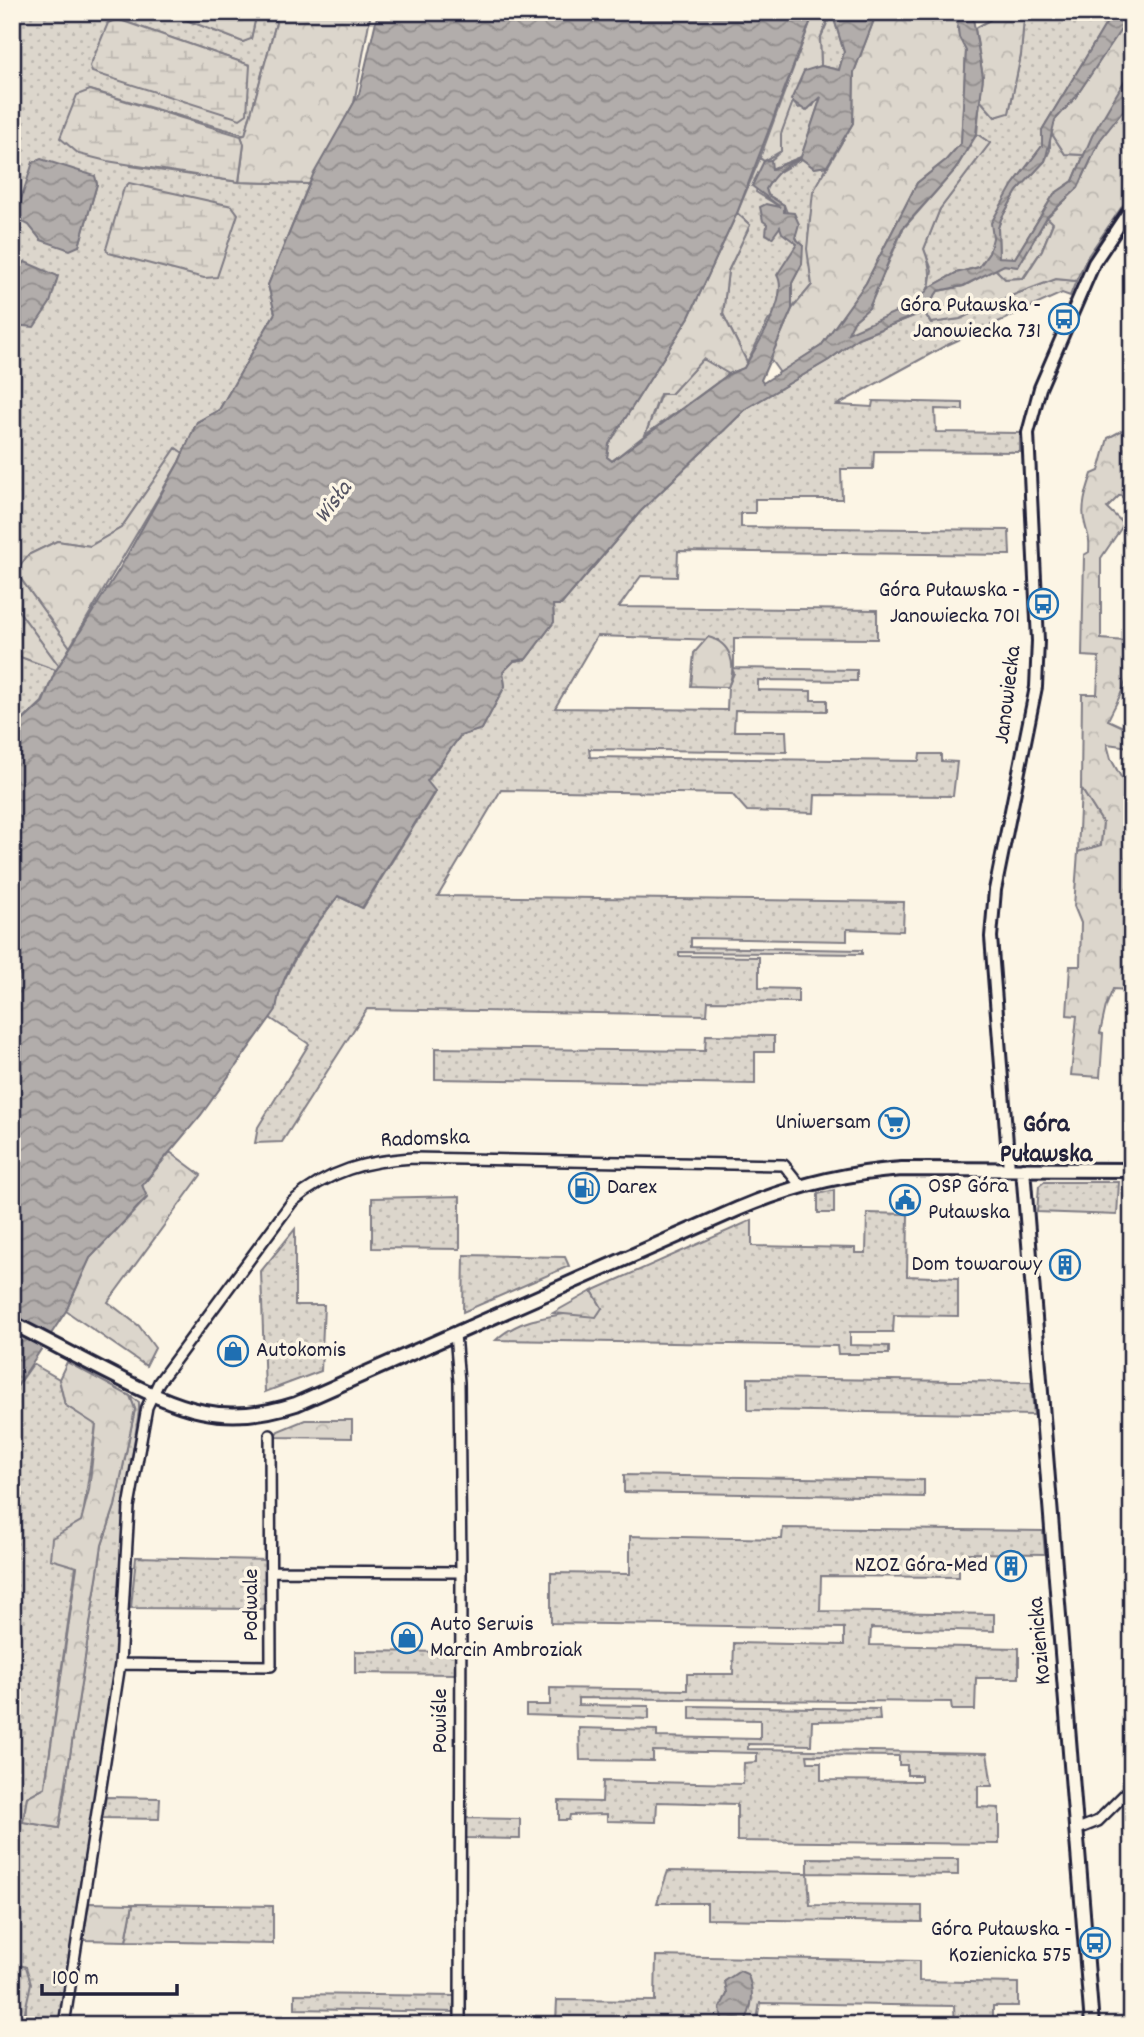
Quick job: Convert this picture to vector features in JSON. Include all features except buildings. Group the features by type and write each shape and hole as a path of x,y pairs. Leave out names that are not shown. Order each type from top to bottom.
{"main road":[{"name":"Kozienicka","path":"1024,1170 1092,2025"},
{"path":"12,1323 152,1395 202,1413 259,1414 296,1404 800,1185 865,1171 1132,1170"}],"street":[{"name":"Janowiecka","path":"1009,1169 992,971 992,920 998,873 1036,687 1038,641 1028,433 1040,387 1094,263 1132,206"},
{"name":"Radomska","path":"152,1395 292,1202 313,1184 346,1168 377,1161 414,1158 784,1165 800,1185"},
{"name":"Powiśle","path":"455,1334 459,1382 461,1572 460,2025"},
{"path":"64,2025 121,1664 129,1507 152,1395"},
{"name":"Podwale","path":"121,1664 271,1666 270,1435"},
{"path":"271,1571 461,1572"},
{"path":"1078,1829 1098,1821 1132,1787"}],"green space":[{"path":"12,12 166,12 243,42 251,38 257,12 279,12 245,135 90,90 131,166 239,182 309,184 268,285 275,313 219,410 197,422 183,453 176,449 121,528 90,546 57,541 28,555 16,572 70,647 59,666 12,602 12,325 19,328 25,262 12,276","holes":["117,19 249,65 108,23","95,177 97,184 79,246 41,240 29,225"]},
{"path":"166,12 257,12 251,39 243,42"},
{"path":"279,12 371,12 354,103 309,184 239,182 244,144 241,136 245,135"},
{"path":"814,12 831,12 820,39 821,66 804,72 781,134 781,151 764,161 760,158"},
{"path":"832,12 844,52 839,70 821,66 820,39"},
{"path":"877,12 956,12 959,37 966,50 961,143 946,160 917,183 866,283 821,346 780,373 770,359 792,309 812,285 807,249 813,192 853,123 854,72"},
{"path":"990,12 1020,12 1024,17 1021,55 1009,113 995,117 980,100 983,77 975,28 990,20"},
{"path":"1020,12 1113,12 1042,130 1042,146 1012,186 989,253 979,267 956,273 929,288 932,270 924,249 940,209 990,143 977,134 980,100 995,117 1009,112 1021,55 1024,17"},
{"path":"1132,13 1132,68 1084,155 1065,154 1050,131 1055,120 1075,98"},
{"path":"117,19 250,65 247,114 240,119 92,72 90,66 108,23"},
{"path":"90,90 241,136 244,144 239,182 79,154 60,138 77,95"},
{"path":"818,97 821,97 801,157 771,169 771,160 781,151 781,134 791,100 798,108 813,106"},
{"path":"1132,98 1132,192 1088,256 1076,281 1056,279 989,304 960,319 931,323 924,312 938,291 964,286 995,269 1005,279 1024,278 1042,250 1053,223 1047,217 1078,188 1100,140"},
{"path":"1050,131 1065,154 1084,155 1073,181 1054,194 1015,258 999,258 998,228 1001,219 1017,191 1045,161 1050,150"},
{"path":"977,134 990,143 940,209 924,249 930,277 929,287 924,295 907,307 860,330 847,333 854,321 869,308 903,229 955,170"},
{"path":"760,158 764,161 756,192 780,207 780,227 797,244 781,282 777,310 768,321 747,362 723,314 728,271 750,225 737,213"},
{"path":"802,159 814,168 827,166 815,195 809,224 812,285 792,309 792,283 802,264 802,252 784,205 768,195 766,189 774,175"},
{"path":"129,183 232,206 238,214 217,277 204,278 109,253 106,249 124,188"},
{"path":"737,213 750,225 728,271 723,314 747,362 744,368 729,374 703,359 671,394 660,394 645,435 612,461 607,457 609,444 689,317"},
{"path":"1047,217 1053,222 1042,250 1023,278 1005,279 995,269 1004,265 1018,267"},
{"path":"1056,279 1076,281 1070,296 1062,293 945,346 837,405 872,407 873,401 963,403 963,410 935,409 936,432 1020,433 1020,452 874,451 873,469 841,469 842,499 755,499 755,513 741,513 741,527 1009,530 1010,555 678,551 677,577 641,576 619,607 877,610 877,639 734,638 734,668 857,670 857,681 758,680 758,690 811,691 811,700 827,700 827,711 735,710 734,731 786,731 787,752 589,749 590,757 919,761 920,754 941,754 941,761 957,762 953,796 815,795 814,813 747,811 732,794 501,790 438,896 904,902 903,931 847,929 847,941 691,938 691,947 862,950 862,954 679,952 679,956 759,957 759,988 798,989 798,1002 708,1001 707,1015 367,1009 282,1142 255,1143 258,1127 309,1044 270,1018 291,966 338,896 363,908 435,792 427,782 460,736 482,729 505,686 503,672 514,661 526,659 554,622 553,605 561,605 640,512 747,408 829,360 858,338 924,312 931,323 960,319 989,304","holes":["597,636 718,640 734,673 728,687 727,710 555,708"]},
{"path":"703,358 729,374 645,435 661,394 671,394"},
{"path":"1132,425 1132,506 1120,495 1107,508 1124,524 1101,558 1101,639 1125,641 1129,651 1126,681 1108,720 1132,731 1129,747 1107,744 1111,759 1132,797 1132,973 1128,990 1113,989 1106,1006 1100,1033 1103,1034 1100,1077 1071,1075 1077,1016 1067,1015 1070,966 1080,966 1081,923 1074,906 1078,852 1101,845 1103,823 1081,788 1082,694 1097,694 1099,657 1082,656 1084,555 1089,552 1084,505 1092,474 1099,471 1108,438"},
{"path":"176,448 183,453 179,462 70,647 16,572 28,555 57,541 90,546 121,528"},
{"path":"12,602 59,666 56,670 18,656 12,660"},
{"path":"708,637 723,644 730,656 732,671 728,687 691,686 694,653"},
{"path":"18,656 56,670 42,702 12,730 12,660"},
{"path":"1081,788 1103,823 1101,846 1078,852"},
{"path":"706,1035 774,1036 774,1052 755,1052 755,1084 435,1079 435,1048 705,1051"},
{"path":"170,1152 201,1175 108,1302 139,1326 155,1348 146,1366 66,1311 90,1258 147,1198 142,1186"},
{"path":"1044,1182 1119,1182 1117,1215 1037,1212 1039,1186"},
{"path":"834,1190 834,1213 818,1213 818,1194"},
{"path":"460,1196 460,1249 372,1248 372,1198"},
{"path":"867,1213 908,1214 907,1276 958,1278 958,1316 894,1315 893,1332 850,1332 850,1345 889,1346 889,1354 838,1354 837,1346 496,1340 507,1331 533,1320 602,1308 592,1291 752,1220 752,1246 855,1248 855,1253 866,1253"},
{"path":"295,1229 295,1305 324,1305 321,1371 265,1392 261,1271"},
{"path":"464,1255 565,1257 569,1266 463,1312"},
{"path":"592,1291 602,1308 596,1317 553,1313"},
{"path":"67,1362 130,1396 135,1409 115,1506 102,1545 59,1828 23,1822 27,1797 45,1787 77,1567 50,1559 52,1538 81,1521 89,1490 96,1425 65,1405 59,1379"},
{"path":"33,1364 59,1379 65,1405 96,1424 45,1787 27,1797 23,1822 59,1828 102,1545 115,1506 135,1409 130,1396 139,1402 127,1491 115,1674 61,2025 22,2025 26,2012 26,1967 12,1963 12,1394"},
{"path":"748,1378 1031,1382 1034,1415 748,1410"},
{"path":"305,1420 352,1420 352,1438 274,1437 278,1431"},
{"path":"624,1475 924,1480 924,1497 624,1492"},
{"path":"783,1528 1043,1531 1045,1554 966,1553 965,1565 959,1565 959,1577 821,1576 820,1611 994,1614 994,1631 871,1628 870,1645 1019,1648 1019,1678 976,1678 975,1710 952,1710 951,1702 578,1698 578,1705 649,1706 649,1719 526,1715 526,1705 550,1705 550,1688 687,1690 687,1674 733,1674 734,1643 844,1645 844,1628 551,1623 551,1573 630,1574 630,1536 782,1539"},
{"path":"136,1557 268,1560 268,1609 131,1608"},
{"path":"355,1651 457,1652 457,1674 355,1673"},
{"path":"690,1706 879,1709 880,1720 812,1721 811,1745 748,1744 748,1749 987,1753 992,1786 978,1786 978,1807 999,1808 999,1844 737,1841 737,1804 657,1802 656,1822 607,1821 607,1814 570,1815 569,1820 559,1820 559,1801 602,1802 603,1781 743,1784 744,1763 757,1762 757,1753 653,1751 653,1761 580,1760 579,1728 657,1730 657,1737 760,1739 760,1720 690,1719","holes":["807,1755 899,1756 899,1765 907,1765 907,1775 921,1775 921,1781 821,1780 821,1762 808,1762"]},
{"path":"106,1797 160,1798 159,1819 102,1818"},
{"path":"466,1818 520,1819 520,1839 466,1838"},
{"path":"808,1858 958,1859 958,1875 808,1873"},
{"path":"668,1871 808,1873 810,1905 922,1906 922,1922 707,1919 707,1903 657,1903"},
{"path":"89,1903 133,1904 126,1941 83,1940"},
{"path":"133,1904 273,1906 273,1944 126,1941"},
{"path":"656,1956 919,1961 919,1981 1018,1983 1018,2006 993,2006 993,2025 955,2025 954,2006 760,2003 756,2025 601,2025 601,2022 556,2021 557,2000 655,2001"},
{"path":"12,1963 26,1967 31,1983 22,2025 12,2025"},
{"path":"295,1994 456,1996 456,2012 295,2009"}],"water":[{"name":"Wisła","path":"378,12 814,12 737,213 689,317 609,444 607,457 612,461 729,374 744,368 770,322 779,296 780,284 777,275 797,244 782,233 780,227 772,238 766,234 767,224 763,221 760,207 766,204 780,207 752,186 764,161 771,160 772,169 801,157 821,97 806,111 791,100 804,71 821,66 839,70 844,52 832,12 877,12 854,72 853,123 827,166 814,168 802,159 796,161 781,170 766,189 768,195 784,205 784,212 794,213 799,224 795,238 803,245 802,264 792,283 792,309 761,380 763,383 821,346 866,283 917,183 946,160 961,143 966,51 959,37 956,12 972,12 983,77 976,134 955,170 902,229 869,308 854,321 848,333 916,303 929,288 956,273 979,267 989,253 993,238 991,223 1012,186 1042,146 1042,130 1113,12 1132,13 1075,98 1055,120 1045,161 1017,191 1001,219 998,228 999,257 1015,258 1054,194 1073,181 1092,136 1132,68 1131,101 1100,140 1078,188 1047,217 1018,267 1004,265 963,286 938,291 924,312 858,338 829,360 747,408 640,512 561,605 553,605 554,622 526,659 514,661 503,672 505,686 482,729 460,736 427,781 435,791 362,908 338,896 309,935 284,979 276,1010 201,1115 142,1185 147,1197 90,1258 66,1311 12,1394 12,731 43,702 55,672 120,568 179,462 197,422 219,410 275,313 268,285 313,175 359,94"},
{"path":"41,159 95,176 97,184 79,246 70,250 41,240 29,225 15,218 33,162"},
{"path":"25,262 58,276 50,303 34,327 12,325 12,276"},
{"path":"740,1971 747,1974 751,1986 749,2013 743,2025 723,2025 720,2008 727,1994 725,1981"}],"place":[{"name":"Góra Puławska - Janowiecka 731","path":"1064,319"},
{"name":"Góra Puławska - Janowiecka 701","path":"1043,604"},
{"name":"Uniwersam","path":"894,1123"},
{"name":"Darex","path":"584,1188"},
{"name":"OSP Góra Puławska","path":"905,1200"},
{"name":"Dom towarowy","path":"1065,1265"},
{"name":"Autokomis","path":"233,1351"},
{"name":"NZOZ Góra-Med","path":"1011,1566"},
{"name":"Auto Serwis Marcin Ambroziak","path":"407,1638"},
{"name":"Góra Puławska - Kozienicka 575","path":"1095,1943"}],"district":[{"name":"Góra Puławska","path":"1046,1140"}]}
